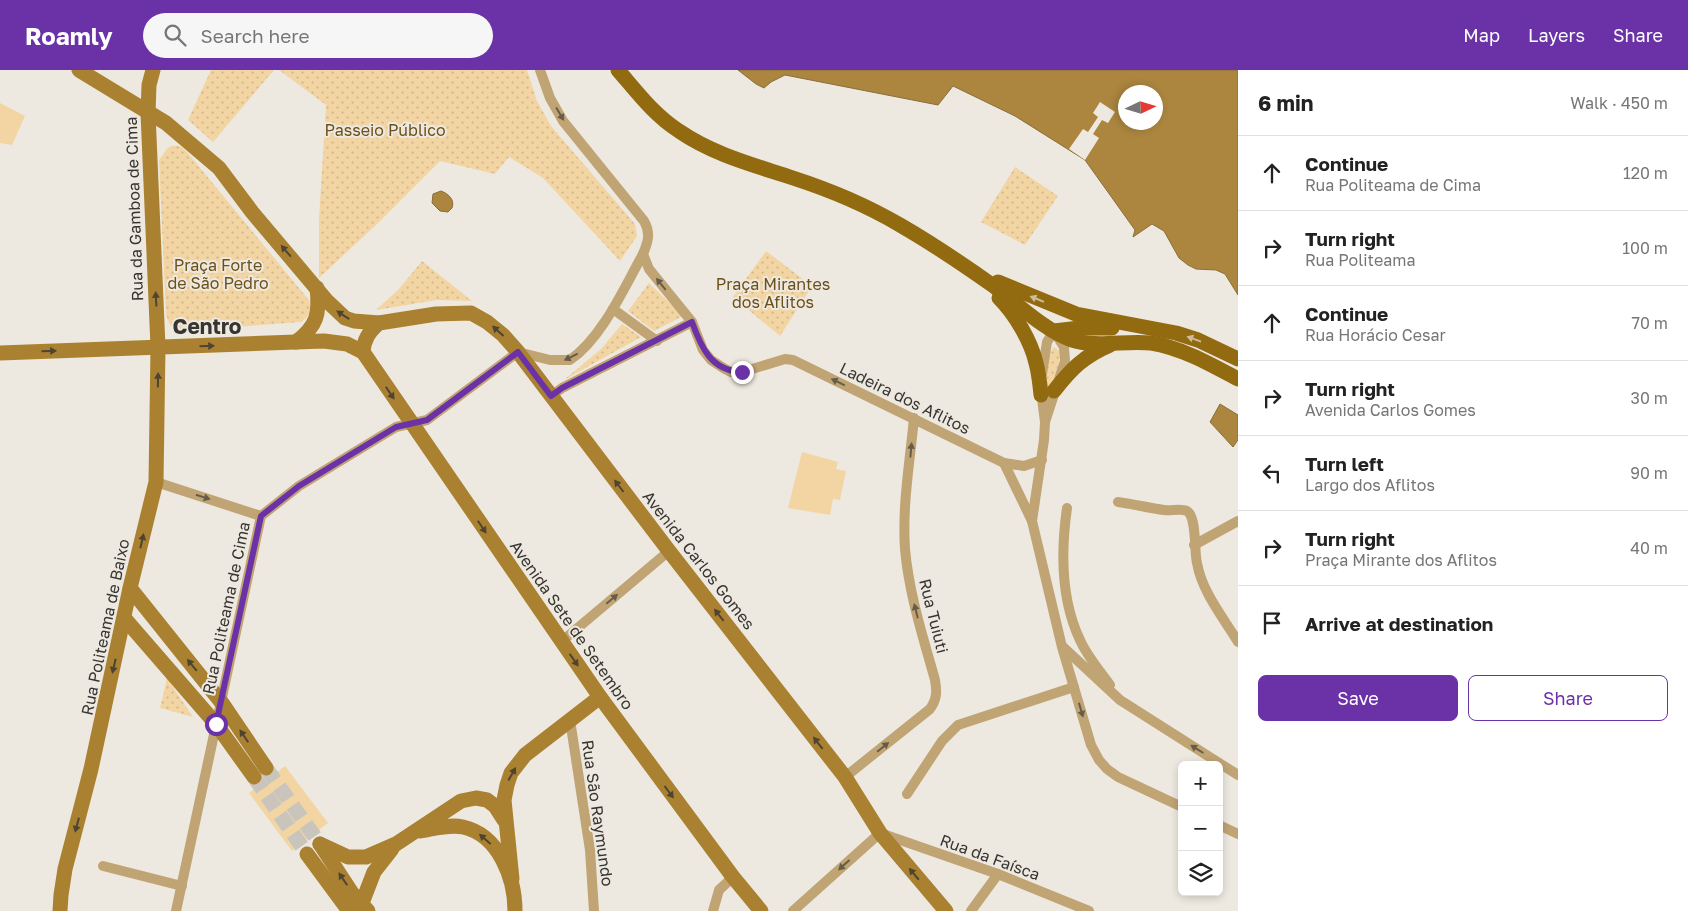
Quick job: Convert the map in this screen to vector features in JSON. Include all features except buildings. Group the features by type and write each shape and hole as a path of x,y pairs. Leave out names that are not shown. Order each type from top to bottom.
{"main road":[{"path":"78,70 166,122 219,168 252,212 337,312 345,318 354,321 379,323"},
{"name":"Rua da Gamboa de Cima","path":"153,70 149,85 148,113 158,347"},
{"path":"618,70 649,107 678,131 706,148 734,160 841,195 861,204 898,224 972,270 1054,331 1079,341 1151,343 1169,347 1192,356 1238,379"},
{"path":"972,270 1076,314 1176,333 1198,340 1238,359"},
{"path":"972,270 1004,302 1016,319 1048,393 1085,357 1114,343"},
{"path":"296,342 307,334 318,315 317,288"},
{"name":"Avenida Carlos Gomes","path":"379,323 436,314 470,313 488,322 503,335 845,777 880,833 946,911"},
{"path":"363,352 364,342 379,323"},
{"path":"1054,331 1080,328 1153,328"},
{"path":"0,353 296,342 338,342 355,346 363,352"},
{"name":"Rua Politeama de Baixo","path":"60,911 65,869 91,769 125,619 130,588 156,482 158,347"},
{"name":"Avenida Sete de Setembro","path":"363,352 600,697 732,877 761,911"},
{"path":"125,619 260,772 222,703 130,588"},
{"path":"515,911 504,800 511,774 525,755 600,697"},
{"path":"362,908 320,844 355,858 366,857 396,844 461,801 476,798 487,800 496,806 505,821"},
{"path":"416,832 444,827 461,827 474,831 489,842 500,856 512,879"},
{"path":"362,908 374,872 396,844"},
{"path":"307,854 349,911"}],"street":[{"path":"156,482 261,516 299,486 396,427 427,420 518,352 550,360 570,360 587,345 613,309 643,254 649,236 648,228 563,121 550,98 540,70"},
{"path":"551,396 562,388 692,322 649,269 643,254"},
{"path":"613,309 657,341"},
{"name":"Ladeira dos Aflitos","path":"692,322 703,350 711,360 732,372 742,372 785,359 793,360 1004,463 1024,466 1042,460"},
{"path":"1032,521 1042,460 1048,393 1042,368 1046,342 1054,331 1064,347 1065,354 1063,368 1048,393"},
{"name":"Rua Tuiuti","path":"845,777 930,709 935,702 937,692 911,591 905,548 904,522 914,418"},
{"path":"1004,463 1032,521 1062,647 1091,745 1099,760 1118,777 1180,806"},
{"path":"1118,502 1166,510 1186,510 1191,515 1194,522 1194,545 1199,574 1207,591 1238,642"},
{"path":"1067,508 1063,537 1064,577 1071,615 1080,641 1120,700"},
{"name":"Rua Politeama de Cima","path":"176,911 261,516"},
{"path":"1194,545 1238,521"},
{"path":"561,642 669,551"},
{"path":"1062,647 1120,700 1238,775"},
{"path":"907,794 942,741 958,725 1074,687"},
{"name":"Rua São Raymundo","path":"570,720 590,850 594,911"},
{"path":"1223,827 1238,834"},
{"path":"794,911 880,833"},
{"name":"Rua da Faísca","path":"880,833 998,874 1089,911"},
{"path":"103,866 182,886"},
{"path":"971,911 998,874"},
{"path":"713,911 719,890 732,877"}],"green space":[{"path":"211,70 274,70 213,142 188,120"},
{"name":"Passeio Público","path":"279,70 527,70 537,101 551,126 635,224 637,236 620,261 543,178 509,157 495,174 440,161 319,278 319,219 326,105"},
{"path":"0,103 25,116 12,145 0,143"},
{"name":"Praça Forte de São Pedro","path":"171,146 180,146 187,152 308,299 309,312 301,322 181,331 171,327 166,315 159,160"},
{"path":"1015,167 1058,196 1025,245 981,222"},
{"name":"Praça Mirantes dos Aflitos","path":"766,251 812,286 780,336 733,297"},
{"path":"422,261 472,301 437,300 376,310 398,290"},
{"path":"649,283 683,316 654,331 628,311"},
{"path":"622,324 641,337 564,380 601,349"},
{"path":"1054,347 1060,351 1059,363 1046,396 1047,364"},
{"path":"802,452 838,462 836,469 846,471 840,500 833,499 830,515 788,508"},
{"path":"167,678 193,717 160,708"},
{"path":"285,766 328,823 292,851 249,793"}],"shaded area":[{"path":"738,70 1238,70 1238,295 1225,274 1216,270 1196,269 1179,258 1164,231 1152,224 1133,237 1135,230 1085,160 1015,116 953,86 938,105 785,75 764,88"},
{"path":"441,191 452,200 452,208 448,212 440,211 432,203 433,194"},
{"path":"1220,404 1238,415 1238,440 1233,447 1210,422"}],"pier":[{"path":"1100,102 1115,112 1108,123 1102,120 1093,134 1099,138 1085,160 1069,149 1083,129 1088,132 1098,117 1093,113"}],"tunnel":[{"path":"266,768 320,844"},
{"path":"254,777 307,854"}],"district":[{"name":"Centro","path":"207,327"}],"route":[{"path":"216,724 261,516 299,486 396,427 427,420 518,352 551,396 562,388 692,322 698,341 711,360 732,372 742,372"}]}
